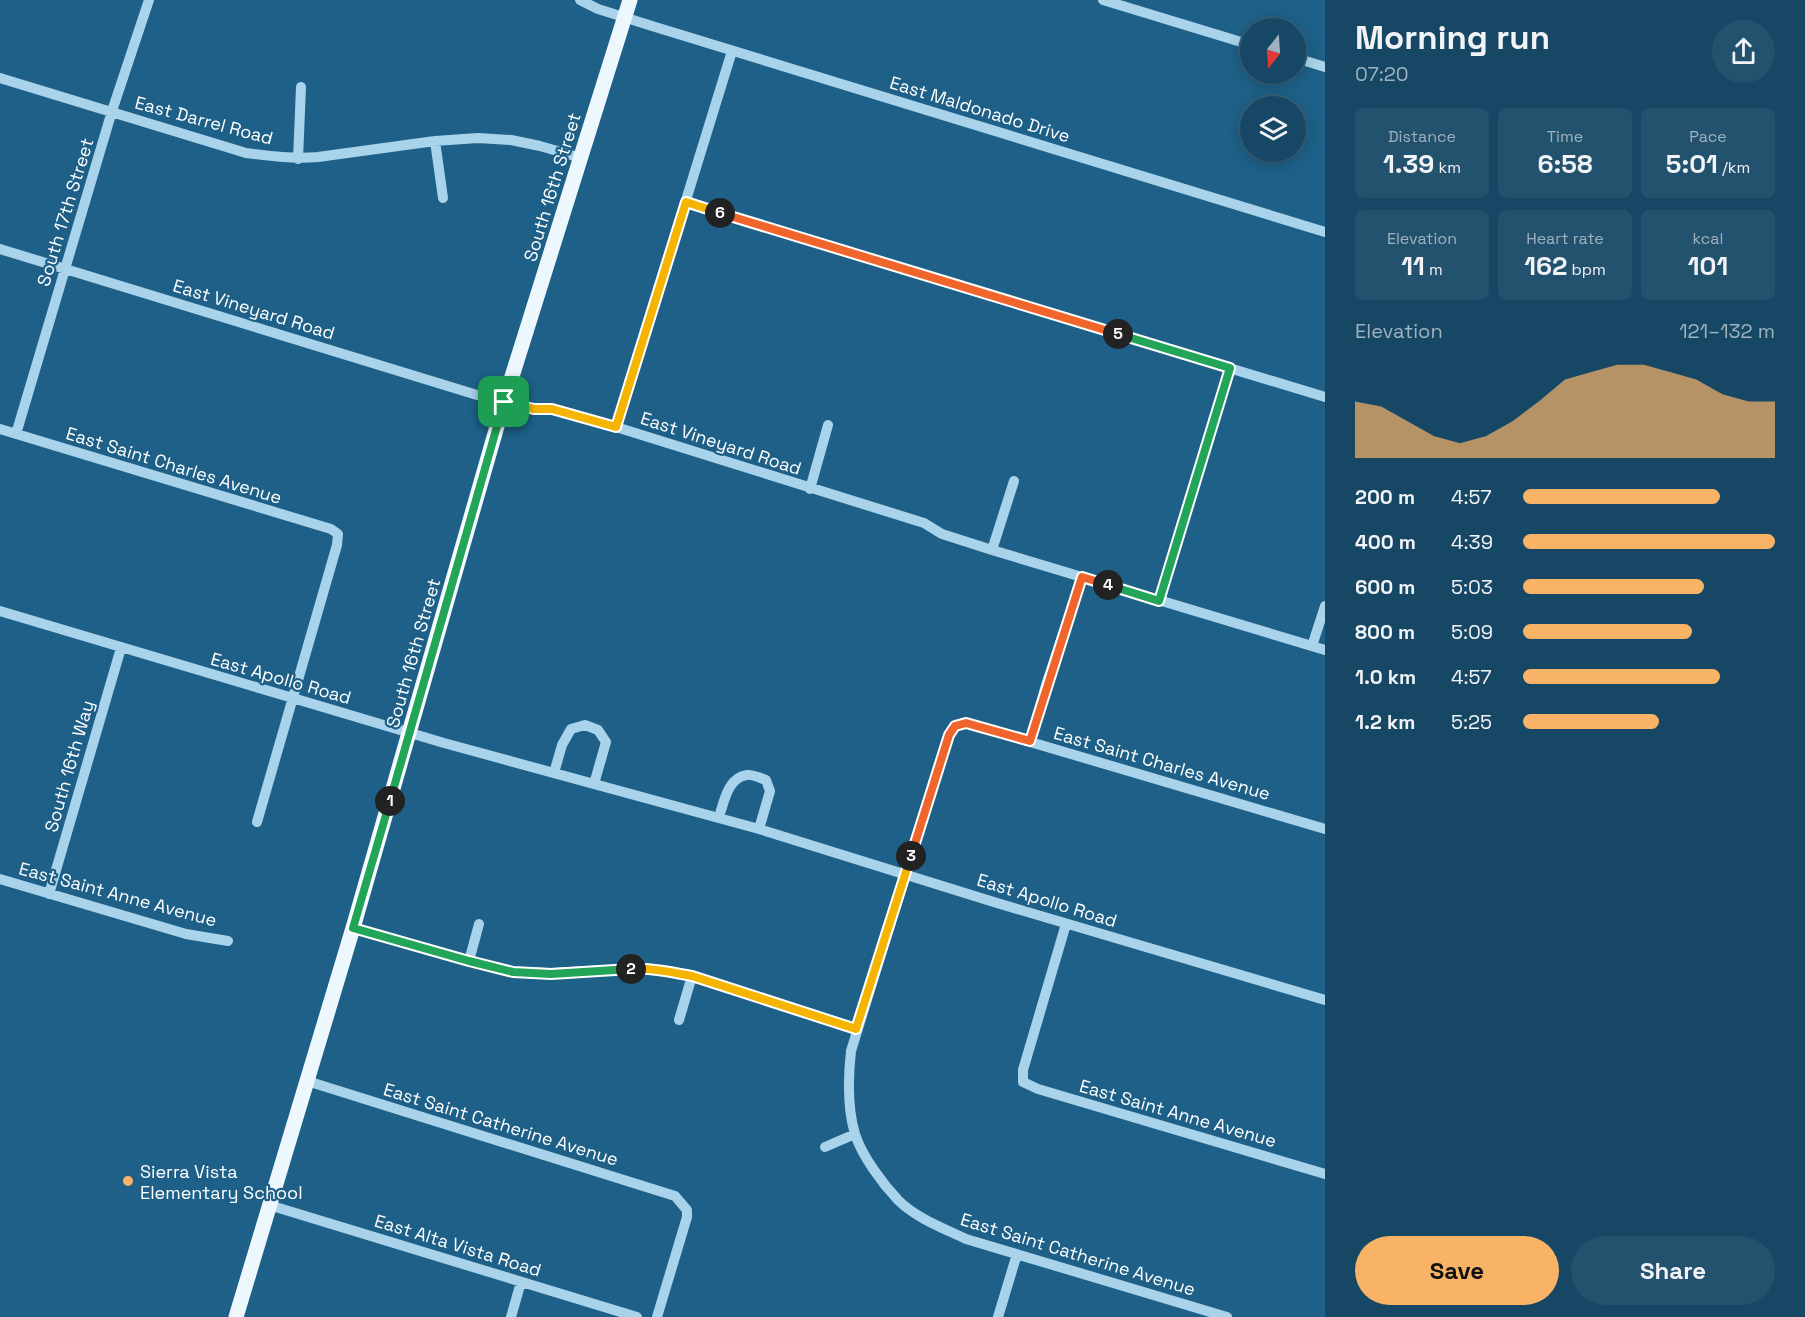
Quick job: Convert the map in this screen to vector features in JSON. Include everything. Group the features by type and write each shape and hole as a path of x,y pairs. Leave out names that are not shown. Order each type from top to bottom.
{"main road":[{"name":"South 16th Street","path":"236,1317 353,928 504,402 630,0"}],"street":[{"name":"South 17th Street","path":"15,434 112,111 149,0"},
{"name":"East Maldonado Drive","path":"580,0 625,18 1325,232"},
{"path":"1103,0 1240,42"},
{"path":"616,427 732,51"},
{"path":"1306,61 1325,67"},
{"name":"East Darrel Road","path":"0,78 246,153 298,159 435,141 478,138 511,140 540,146 581,159"},
{"path":"298,159 301,87"},
{"path":"435,141 443,198"},
{"path":"686,202 1325,397"},
{"name":"East Vineyard Road","path":"0,249 477,395 534,409 552,409 616,427 924,523 942,534 992,550 1325,650"},
{"path":"1159,601 1230,368"},
{"path":"810,489 828,424"},
{"name":"East Saint Charles Avenue","path":"0,429 331,529 338,534 337,545 293,699"},
{"path":"992,550 1014,481"},
{"path":"1030,741 1082,577"},
{"path":"1312,646 1325,606"},
{"name":"East Apollo Road","path":"0,611 410,733 719,817 1066,924 1325,1000"},
{"name":"South 16th Way","path":"49,894 121,648"},
{"path":"257,822 293,699"},
{"name":"East Saint Charles Avenue","path":"955,726 966,723 1325,829"},
{"path":"554,773 562,745 571,729 585,725 598,730 606,742 594,784"},
{"name":"East Saint Catherine Avenue","path":"955,726 949,735 856,1029 848,1075 855,1134 869,1163 899,1201 927,1220 966,1239 1227,1317"},
{"path":"719,817 727,791 736,779 748,775 766,780 770,791 759,829"},
{"name":"East Saint Anne Avenue","path":"0,879 186,934 228,941"},
{"path":"469,961 479,924"},
{"name":"East Saint Anne Avenue","path":"1066,924 1023,1070 1023,1082 1038,1089 1325,1173"},
{"path":"353,928 513,972 551,974 645,968 692,976 856,1029"},
{"path":"679,1020 692,976"},
{"name":"East Saint Catherine Avenue","path":"307,1081 675,1196 687,1210 687,1217 657,1317"},
{"path":"825,1147 855,1134"},
{"name":"East Alta Vista Road","path":"269,1205 637,1317"},
{"path":"998,1317 1017,1254"},
{"path":"510,1317 521,1282"}],"place":[{"name":"Sierra Vista Elementary School","path":"128,1181"}],"route":[{"path":"686,202 1230,368 1159,601 1082,577 1030,741 966,723 955,726 949,735 856,1029 692,976 645,968 551,974 513,972 353,928 504,402 534,409 552,409 616,427 686,202"}]}
